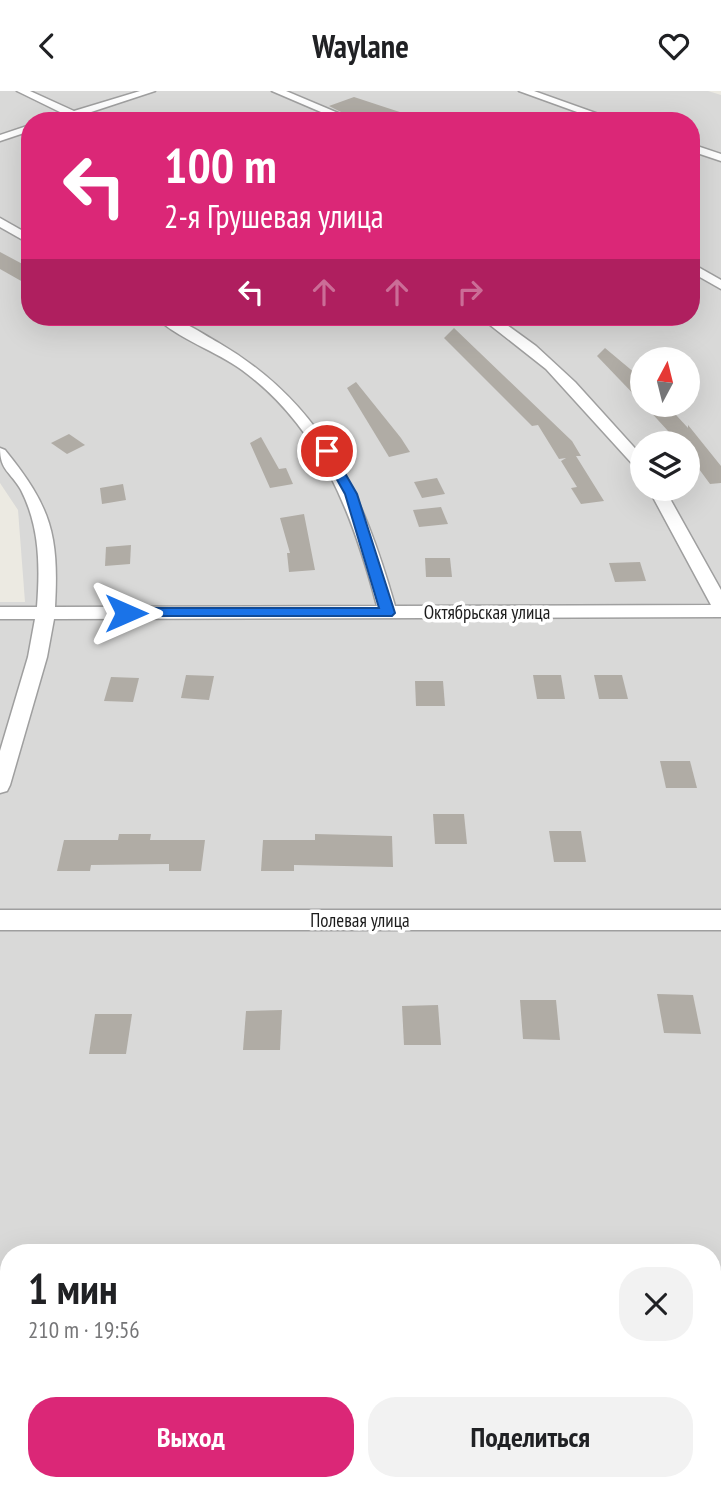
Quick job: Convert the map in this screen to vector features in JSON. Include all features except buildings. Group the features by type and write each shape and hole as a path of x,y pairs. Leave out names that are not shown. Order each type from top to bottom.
{"street":[{"path":"22,91 67,112"},
{"path":"83,112 150,91"},
{"path":"276,91 329,112"},
{"path":"524,91 586,112"},
{"path":"0,138 21,131"},
{"path":"700,151 721,158"},
{"path":"0,222 21,235"},
{"path":"700,272 721,285"},
{"path":"178,326 254,373 306,422 327,451 351,494 388,613"},
{"path":"502,326 559,372 630,452"},
{"path":"0,453 16,468 45,523 49,562 48,613 0,785"},
{"path":"663,501 721,605"},
{"name":"Октябрьская улица","path":"0,613 721,611"},
{"name":"Полевая улица","path":"0,920 721,920"}],"shaded area":[{"path":"0,91 708,91 721,95 721,1244 0,1244 0,602 25,602 18,510 0,483"}],"route":[{"path":"126,613 388,613 351,494 327,451"}]}
